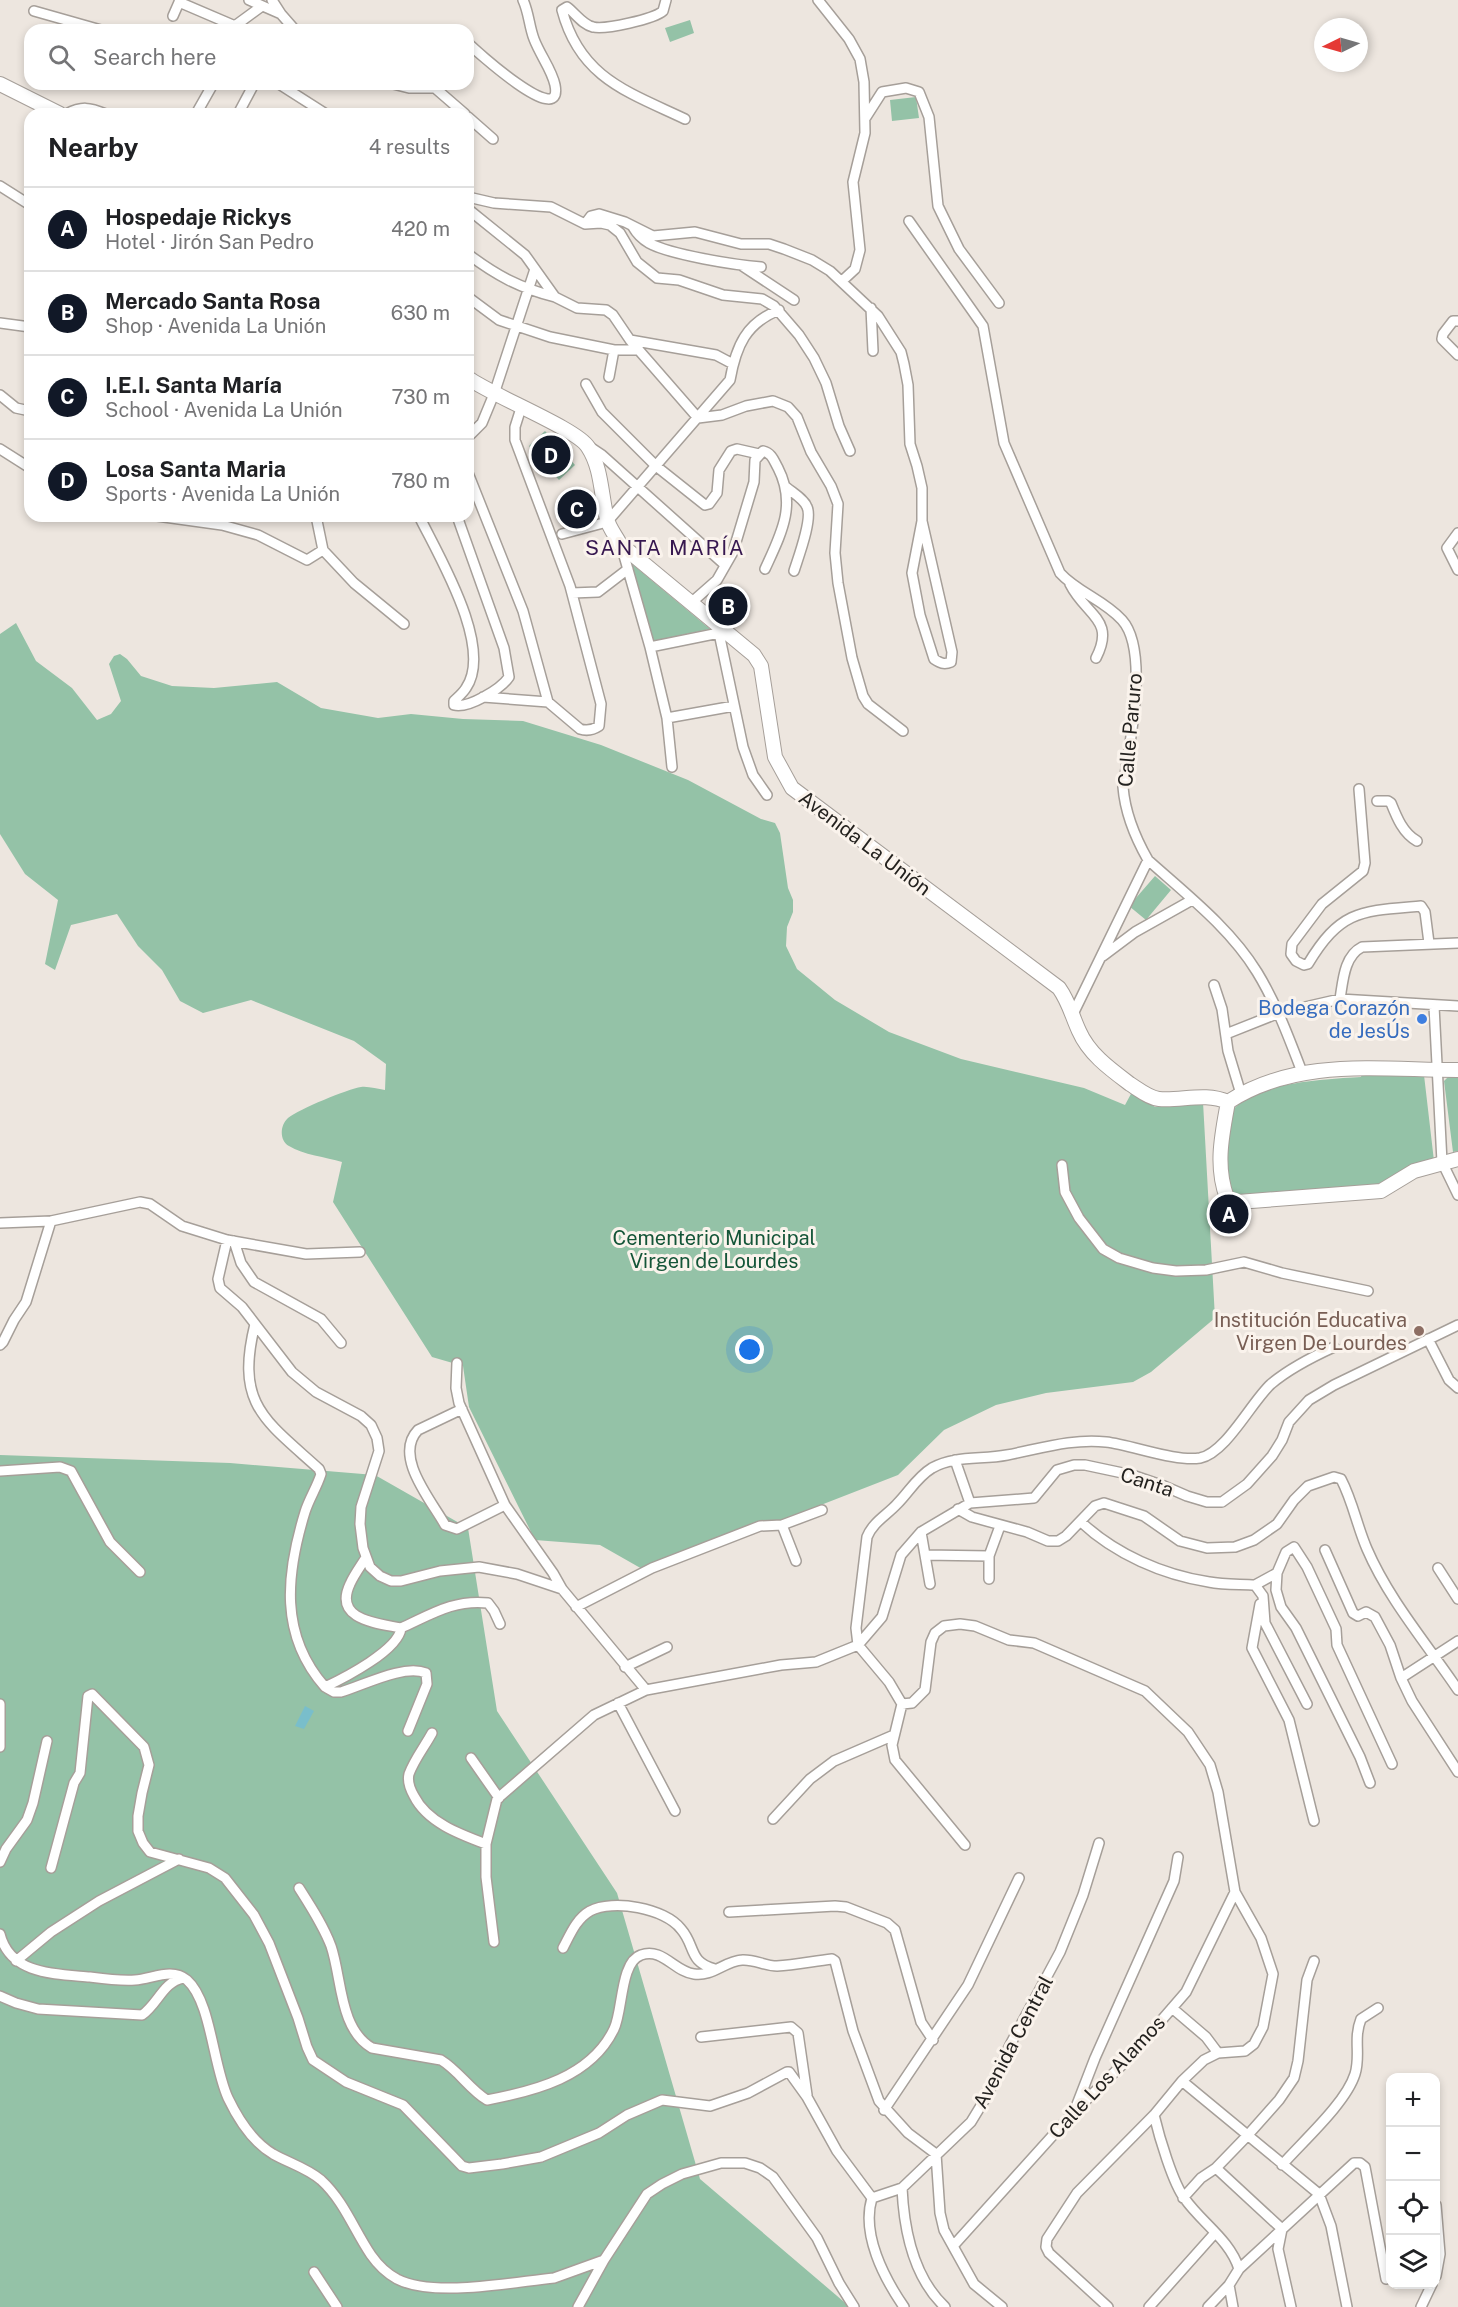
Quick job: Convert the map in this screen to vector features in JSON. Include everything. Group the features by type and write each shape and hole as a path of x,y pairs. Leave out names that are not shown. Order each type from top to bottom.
{"main road":[{"path":"0,84 48,108"},
{"path":"474,382 567,431 588,445"},
{"name":"Avenida La Unión","path":"588,445 599,477 608,522 620,544 692,602 720,629 745,646 760,666 775,757 792,788 1059,988 1068,1000 1088,1047 1101,1061 1139,1090 1155,1099 1207,1096 1228,1102"},
{"path":"1458,1070 1350,1067 1302,1072 1257,1085 1228,1102 1220,1159 1221,1181 1227,1198 1238,1202 1381,1191 1401,1177 1458,1159"}],"street":[{"path":"249,0 282,14"},
{"path":"272,0 290,24"},
{"path":"474,49 496,69 535,95 544,99 551,98 555,93 555,84 534,38 523,0"},
{"path":"666,0 663,11 655,17 600,28 586,24 567,7 562,9 569,31 580,51 596,71 621,89 685,120"},
{"path":"818,0 849,39 860,59 864,82 865,133 853,182 860,250 855,269 842,281"},
{"path":"173,16 180,1 225,24"},
{"path":"238,24 262,6"},
{"path":"34,11 80,24"},
{"path":"865,119 882,92 906,88 919,92 929,117 938,206 959,249 999,303"},
{"path":"199,108 210,90"},
{"path":"241,108 251,90"},
{"path":"288,90 317,108"},
{"path":"437,90 458,108"},
{"path":"474,122 493,139"},
{"path":"0,186 24,201"},
{"path":"474,198 494,203 551,207 585,224 610,225 620,233 637,262 657,278 679,280 723,295 762,299 779,310 814,358 826,383 849,451"},
{"path":"474,214 525,255 555,297"},
{"path":"585,224 591,216 599,214 631,225 653,236 695,232 741,244 769,244 812,260 842,281 878,316 901,352 904,364 908,385 909,444 917,466 921,488 922,521 952,652 951,662 947,663 934,659 920,615 912,573 922,521"},
{"name":"Calle Paruro","path":"909,221 983,326 1004,443 1060,573 1070,584 1101,602 1120,618 1132,637 1136,686 1123,787 1124,802 1148,860 1237,945 1257,971 1279,1013 1302,1072"},
{"path":"631,225 639,236 650,244 664,249 761,267"},
{"path":"474,259 493,273 529,290 555,297 577,308 606,310 613,315 630,340 698,418"},
{"path":"741,265 794,300"},
{"path":"474,430 482,423 494,394 535,269"},
{"path":"474,301 499,320 550,337 614,350 639,350"},
{"path":"871,308 873,351"},
{"path":"562,534 608,522 730,380 733,364 751,326 766,315 779,310"},
{"path":"1458,321 1453,321 1442,339 1458,355"},
{"path":"0,323 24,326"},
{"path":"630,340 716,355 733,364"},
{"path":"609,377 614,350"},
{"path":"586,384 602,412 656,466 707,505 714,499 719,470 731,451 737,449 759,454"},
{"path":"0,395 16,408 24,410"},
{"path":"698,418 722,415 746,406 773,401 788,406 797,417 811,452 831,486 838,504 836,553 838,583 852,658 863,696 868,704 903,731"},
{"path":"474,488 523,610 548,702 580,729 599,726 601,704 572,593 515,440 514,427 521,408"},
{"path":"588,445 690,531 725,565"},
{"path":"0,449 24,464"},
{"path":"692,602 717,580 733,552 754,482 755,460 763,451 768,452 786,487 807,506 808,522 794,571"},
{"path":"765,569 783,525 787,498 786,487"},
{"path":"200,522 222,525 258,535 307,561 323,550"},
{"path":"317,522 323,550 354,583 404,624"},
{"path":"422,522 460,598 472,636 473,673 467,688 453,701 454,705 460,706 483,698 509,677 504,648 459,522"},
{"path":"1458,533 1447,548 1458,570"},
{"path":"620,544 651,647 667,718 672,767"},
{"path":"572,593 598,592 605,589 628,569"},
{"path":"1070,584 1082,603 1100,622 1104,634 1096,658"},
{"path":"651,647 720,629 742,747 753,774 767,795"},
{"path":"483,698 548,702"},
{"path":"667,718 734,706"},
{"path":"1359,789 1365,863 1363,871 1322,904 1292,944 1291,954 1296,961 1304,965 1308,963 1322,940 1338,924 1356,914 1421,906 1425,912 1429,943"},
{"path":"1377,801 1391,803 1402,827 1409,837 1417,841"},
{"path":"1073,1014 1148,860"},
{"path":"1102,957 1135,932 1192,900"},
{"path":"1340,999 1349,959 1356,950 1362,947 1458,943"},
{"path":"1214,985 1222,1008 1228,1051 1241,1094"},
{"path":"1226,1034 1279,1013 1340,999 1458,1006"},
{"path":"1434,1006 1443,1162 1458,1195"},
{"path":"1062,1166 1065,1192 1078,1218 1103,1249 1119,1258 1153,1268 1176,1271 1206,1270 1244,1262 1282,1273 1368,1290"},
{"path":"0,1223 51,1221 140,1202 150,1204 182,1226 231,1240 306,1254 360,1252"},
{"path":"0,1345 26,1302 51,1221"},
{"path":"231,1240 218,1280 220,1288 242,1307 292,1372 316,1392 361,1416 371,1425 378,1438 379,1451 361,1507 360,1524 365,1559 370,1567 380,1576 391,1581 401,1581 440,1571 479,1567 517,1574 562,1589"},
{"path":"231,1240 241,1263 254,1282 321,1319 341,1343"},
{"path":"255,1324 248,1364 253,1394 268,1422 288,1444 319,1469 321,1474 305,1513 292,1562 289,1596 294,1632 304,1659 325,1687 334,1692 341,1692 397,1671 417,1670 426,1673 427,1684 408,1731"},
{"name":"Canta","path":"858,1645 882,1617 901,1555 921,1532 958,1509 970,1503 1034,1498 1058,1470 1074,1465 1085,1465 1132,1475 1207,1502 1222,1502 1247,1484 1272,1456 1289,1422 1309,1400 1458,1325"},
{"path":"1428,1339 1449,1380 1458,1388"},
{"path":"965,1845 896,1760 892,1745 902,1704 889,1683 858,1645 856,1628 867,1537 870,1530 897,1505 919,1478 932,1468 955,1460 1007,1455 1085,1441 1107,1442 1200,1458 1219,1446 1271,1384 1308,1358 1334,1347"},
{"path":"457,1362 456,1388 462,1409 505,1505 548,1565 562,1589 646,1690"},
{"path":"462,1409 418,1430 410,1443 408,1454 413,1469 445,1525 451,1528 457,1529 505,1505"},
{"path":"955,1460 970,1503"},
{"path":"0,1470 60,1467 71,1471 110,1542 140,1572"},
{"path":"958,1509 972,1517 1000,1526 1027,1532 1048,1541 1058,1541 1081,1522 1095,1506 1104,1503 1144,1516 1180,1541 1207,1548 1235,1547 1254,1540 1277,1524 1294,1500 1308,1486 1334,1477 1341,1479 1350,1496 1367,1549 1395,1601 1458,1690"},
{"path":"576,1607 652,1568 760,1526 782,1525 822,1510"},
{"path":"1081,1522 1099,1540 1124,1554 1166,1570 1209,1582 1255,1585 1277,1573"},
{"path":"782,1525 796,1561"},
{"path":"989,1579 989,1556 1000,1526"},
{"path":"921,1532 930,1584"},
{"path":"1370,1784 1360,1757 1296,1628 1281,1607 1276,1590 1277,1573 1286,1552 1294,1548 1307,1567 1336,1629 1337,1645 1392,1764"},
{"path":"1326,1550 1353,1613 1358,1616 1366,1612 1375,1617 1390,1645 1412,1701 1458,1772"},
{"path":"925,1556 989,1556"},
{"path":"365,1559 350,1584 347,1602 351,1611 362,1620 401,1629 448,1605 477,1602 488,1603 495,1611 500,1624"},
{"path":"1438,1568 1458,1599"},
{"path":"1255,1585 1263,1596 1265,1623 1307,1704"},
{"path":"1263,1596 1257,1614 1252,1648 1289,1720 1314,1821"},
{"path":"902,1704 912,1703 925,1690 931,1642 935,1633 944,1626 960,1624 975,1626 1010,1640 1034,1643 1145,1691 1188,1732 1210,1765 1218,1792 1235,1892 1261,1938 1273,1974 1263,2027 1254,2044 1245,2051 1218,2053 1204,2060 1182,2081 1154,2115 1077,2193 1047,2239 1046,2247 1049,2253 1108,2307"},
{"path":"325,1687 366,1664 397,1640 401,1629"},
{"path":"1401,1677 1458,1641"},
{"path":"494,1942 486,1876 486,1844 490,1822 499,1798 594,1715 646,1690 781,1665 816,1662 858,1645"},
{"path":"625,1667 667,1647"},
{"path":"51,1868 74,1782 80,1773 90,1694 144,1747 148,1756 149,1771 142,1792 138,1816 138,1831 143,1843 150,1852 209,1868 225,1878 254,1915 269,1943 313,2060 346,2082 403,2105 462,2166 469,2168 531,2160 599,2133 651,2103 663,2100 710,2106 748,2093 784,2072 789,2072 807,2097 837,2151 872,2198 868,2217 870,2233 882,2267 904,2307"},
{"path":"618,1703 675,1811"},
{"path":"0,1704 0,1747"},
{"path":"432,1733 409,1774 409,1787 428,1816 467,1837 486,1844"},
{"path":"773,1819 810,1779 834,1761 894,1735"},
{"path":"0,1862 6,1849 27,1820 33,1803 46,1741"},
{"path":"471,1758 499,1798"},
{"name":"Avenida Central","path":"872,2198 902,2188 970,2122 988,2094 1010,2045 1060,1952 1083,1894 1099,1843"},
{"path":"1073,2113 1174,1881 1178,1857"},
{"path":"16,1961 51,1932 99,1901 179,1859"},
{"path":"884,2109 933,2040 968,1985 1019,1878"},
{"path":"299,1888 327,1937 349,2021 364,2043 372,2048 441,2060 474,2091 488,2100 534,2091 573,2072 594,2057 615,2028 628,1969 633,1959 642,1954 656,1953 687,1973 698,1975 741,1960 778,1966 832,1959 838,1964 853,2031 879,2101 908,2133 936,2154 940,2213 945,2230 974,2284 1002,2307"},
{"name":"Calle Los Alamos","path":"954,2245 1073,2113 1127,2060 1186,1992 1235,1892"},
{"path":"563,1948 576,1923 590,1911 614,1906 631,1906 653,1911 674,1922 682,1929 698,1962 717,1970"},
{"path":"729,1912 834,1906 846,1907 887,1923 898,1936 921,2022 933,2040"},
{"path":"0,1934 8,1953 16,1961 38,1971 60,1976 127,1981 167,1974 180,1975 189,1982 203,2006 217,2066 237,2114 249,2131 271,2152 314,2175 323,2183 342,2204 370,2254 383,2270 399,2280 419,2286 462,2288 554,2278 604,2260"},
{"path":"1183,2198 1201,2178 1216,2168 1247,2136 1279,2100 1294,2078 1307,1980 1314,1961"},
{"path":"0,1995 16,2003 38,2009 142,2015 155,2004 174,1980 184,1978"},
{"path":"1172,2008 1206,2037 1218,2053"},
{"path":"1282,2165 1347,2092 1355,2073 1358,2054 1356,2037 1361,2019 1378,2008"},
{"path":"701,2037 791,2027 795,2029 798,2033 807,2097"},
{"path":"1182,2081 1319,2194 1331,2226 1347,2307"},
{"path":"1154,2115 1183,2198 1232,2250 1239,2269"},
{"path":"578,2307 604,2260 647,2194 682,2174 721,2163 745,2163 760,2168 772,2177 817,2238 839,2283 854,2307"},
{"path":"1208,2307 1239,2269 1354,2163 1360,2163 1365,2167 1386,2279"},
{"path":"1216,2168 1282,2229"},
{"path":"902,2188 906,2231 913,2254 931,2294 945,2307"},
{"path":"1282,2229 1278,2249 1291,2307"},
{"path":"1149,2307 1215,2233"},
{"path":"314,2272 337,2307"},
{"path":"1228,2285 1233,2307"},
{"path":"1421,2307 1430,2289"}],"green space":[{"path":"690,20 694,33 670,42 665,28"},
{"path":"916,97 919,118 892,121 890,100"},
{"path":"545,431 575,465 559,480 529,446"},
{"path":"632,564 710,629 653,641"},
{"name":"Cementerio Municipal Virgen de Lourdes","path":"16,623 36,661 72,688 97,720 111,714 121,701 109,664 114,656 120,654 141,676 172,686 214,688 277,682 321,708 378,718 411,714 523,721 601,745 688,780 761,819 775,823 780,833 788,888 793,900 793,912 787,927 786,946 797,969 835,1000 889,1032 961,1059 1084,1088 1125,1105 1132,1092 1155,1107 1203,1102 1215,1318 1151,1372 1133,1382 1046,1393 996,1405 944,1430 898,1475 682,1559 651,1574 600,1545 535,1540 469,1407 463,1366 432,1357 333,1202 342,1162 295,1149 286,1143 282,1136 283,1124 288,1118 313,1105 361,1087 385,1090 386,1064 354,1041 251,1000 203,1013 180,1001 162,970 138,946 117,914 71,925 55,970 45,964 58,900 25,874 0,834 0,634"},
{"path":"1155,876 1171,890 1146,920 1129,906"},
{"path":"1362,1073 1424,1075 1434,1161 1412,1166 1376,1185 1256,1196 1236,1194 1230,1191 1227,1134 1230,1117 1238,1105 1251,1096 1268,1089 1309,1081 1361,1077"},
{"path":"1449,1076 1458,1077 1458,1151 1453,1152 1444,1081"},
{"path":"0,1455 230,1463 375,1475 468,1528 497,1711 617,1893 700,2179 850,2307 0,2307"}],"water":[{"path":"305,1706 314,1711 304,1729 295,1726"}],"place":[{"name":"Losa Santa Maria","path":"551,455"},
{"name":"I.E.I. Santa María","path":"577,509"},
{"name":"Mercado Santa Rosa","path":"728,606"},
{"name":"Bodega Corazón de JesÚs","path":"1422,1019"},
{"name":"Hospedaje Rickys","path":"1229,1214"},
{"name":"Institución Educativa Virgen De Lourdes","path":"1419,1331"}],"district":[{"name":"SANTA MARÍA","path":"665,548"}]}
